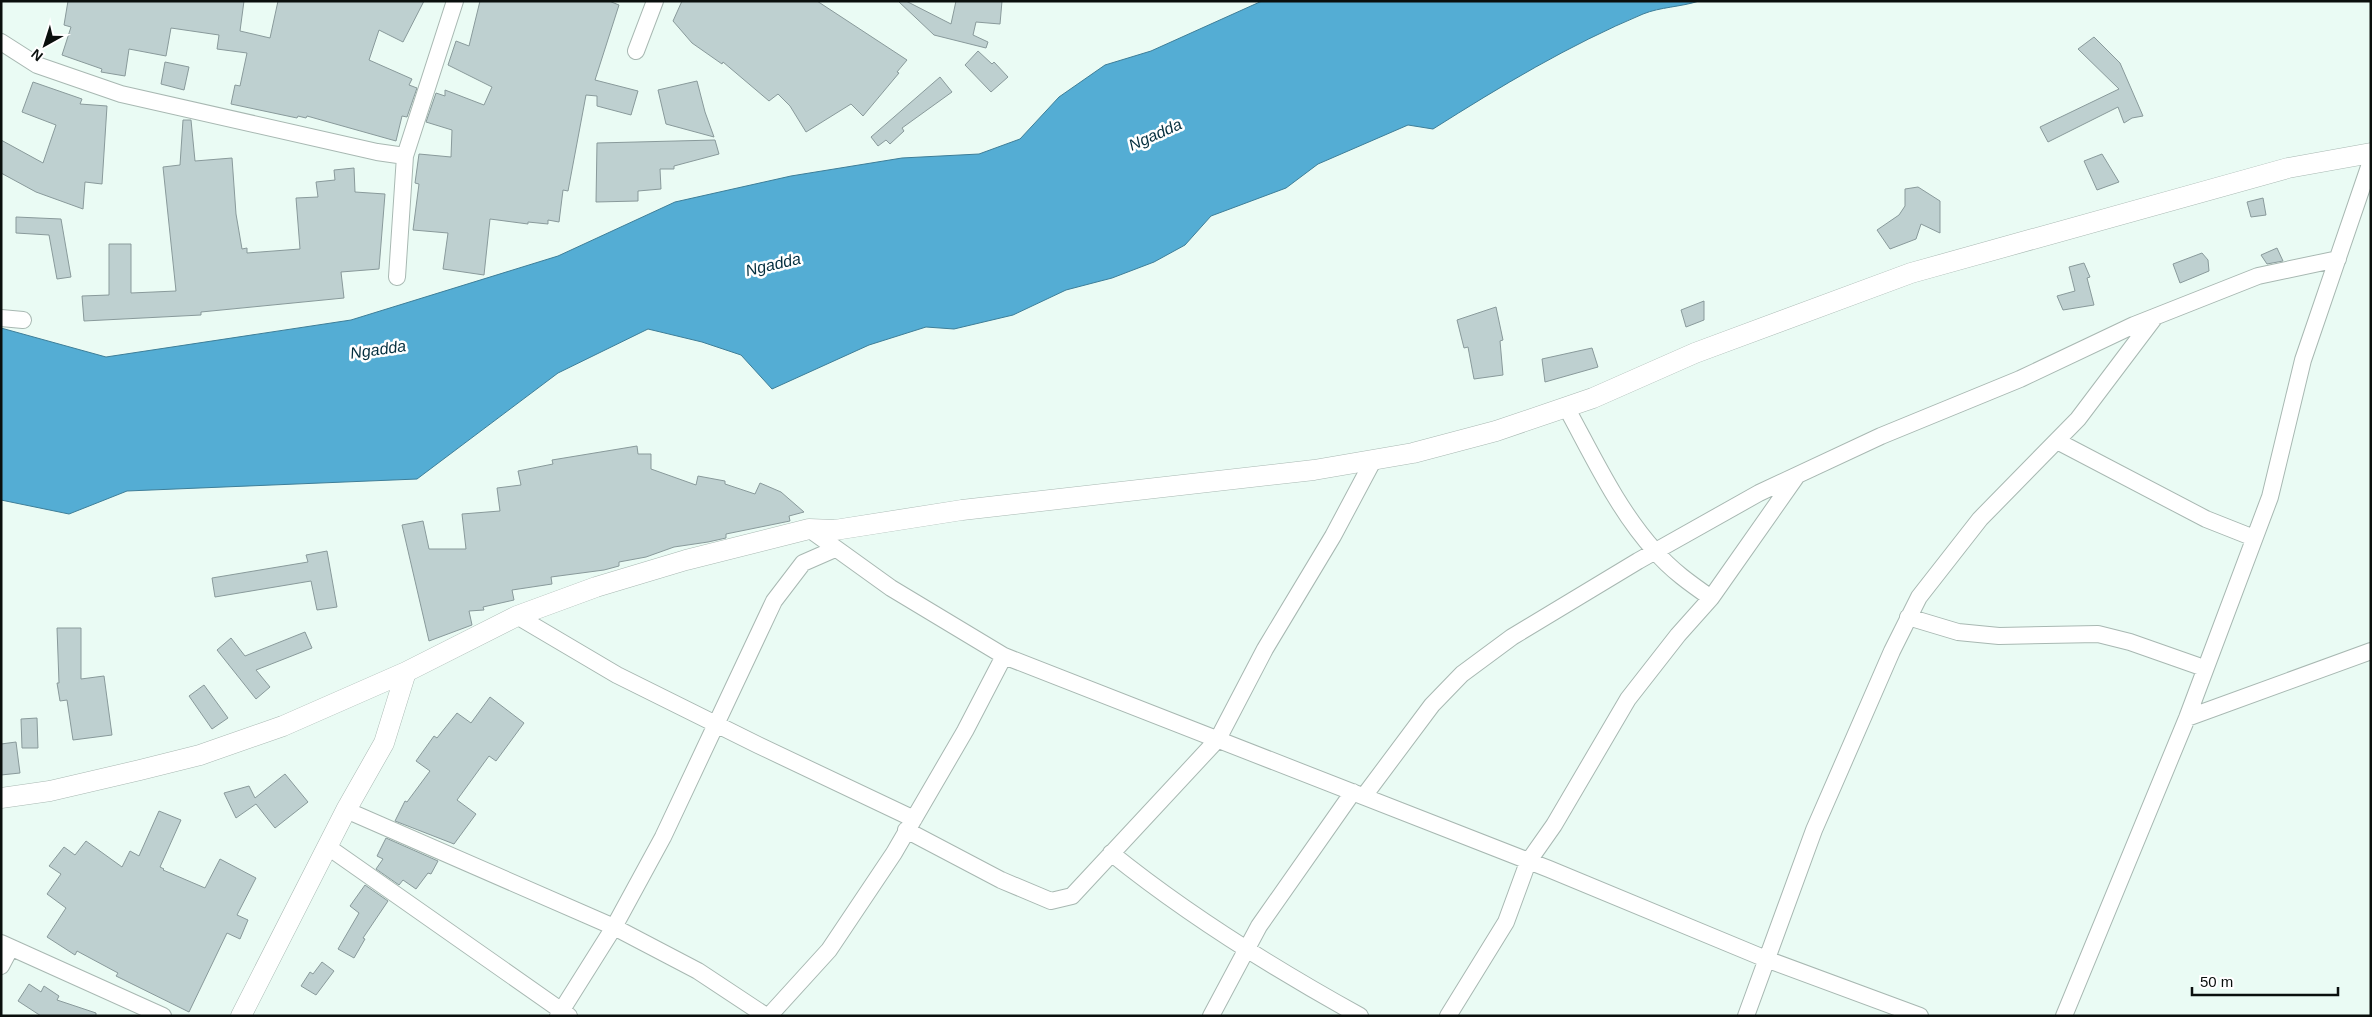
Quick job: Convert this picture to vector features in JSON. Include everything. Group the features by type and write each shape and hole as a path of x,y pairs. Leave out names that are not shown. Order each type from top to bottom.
{"street":[{"path":"397,278 405,156 455,1"},
{"path":"636,52 655,1"},
{"path":"1,42 37,65 121,94 377,152 405,156"},
{"path":"1,798 50,791 200,755 283,726 406,672 517,616 596,586 686,560 809,529 835,530 962,510 1314,470 1413,453 1496,431 1593,398 1695,353 1911,273 2288,168 2371,152"},
{"path":"2064,1016 2187,718 2204,668 2270,497 2303,360 2371,161"},
{"path":"1211,1016 1259,926 1359,794 1432,705 1462,674 1512,637 1655,552 1759,494 1881,436 2020,379 2156,317 2258,276 2338,259"},
{"path":"1746,1016 1814,830 1908,617 1932,579 1974,526 2078,419 2156,317"},
{"path":"1,318 23,320"},
{"path":"1566,407 1614,496 1655,552 1680,576 1711,598"},
{"path":"2057,441 2206,519 2254,538"},
{"path":"517,616 617,675 910,824 1001,880 1052,901 1072,896 1218,739 1265,649 1333,536 1374,460"},
{"path":"1448,1016 1506,922 1528,862 1554,825 1628,700 1678,635 1711,598 1796,477"},
{"path":"809,529 890,588 1004,656 1359,794 1766,959 1920,1016"},
{"path":"328,847 563,1014 614,927 663,837 774,601 803,563 835,548"},
{"path":"1908,617 1958,632 1999,636 2098,634 2130,642 2204,668"},
{"path":"2187,718 2371,651"},
{"path":"346,810 614,927 698,971 768,1016 829,950 894,853 965,731 1004,656"},
{"path":"241,1016 346,810 384,744 406,672"},
{"path":"1111,853 1163,895 1246,949 1360,1016"},
{"path":"1,966 6,946 163,1016"}],"water":[{"name":"Ngadda","path":"1262,1 1699,1 1643,14 1616,26 1510,82 1433,129 1408,125 1318,164 1286,188 1211,216 1185,245 1154,262 1112,278 1066,290 1013,315 954,329 926,327 869,345 772,389 741,355 702,342 648,329 558,373 417,479 127,491 69,514 1,500 1,328 106,357 351,320 558,256 675,202 791,176 902,158 979,154 1020,139 1059,97 1105,65 1151,51"}],"building":[{"path":"68,1 244,1 240,31 270,38 278,1 424,1 403,42 379,30 369,60 412,79 409,85 417,88 407,117 402,116 396,141 307,116 306,118 298,116 297,118 231,104 235,85 240,86 247,53 217,49 219,35 171,28 166,56 129,49 125,76 101,72 102,69 62,55 71,27 64,25"},
{"path":"480,1 609,1 619,5 595,80 638,91 631,115 597,106 597,96 586,95 568,191 563,190 559,222 548,220 548,224 528,222 528,224 490,219 484,275 443,269 448,233 413,230 419,184 415,183 419,154 451,157 452,130 426,122 436,93 445,96 445,90 484,105 492,87 448,65 456,41 469,46"},
{"path":"682,1 817,1 907,60 897,72 899,73 863,116 851,104 806,132 790,106 778,94 769,101 723,62 722,64 692,43 673,21"},
{"path":"898,1 906,1 951,24 956,1 1002,1 1000,24 976,22 973,35 988,42 986,48 934,35"},
{"path":"2094,37 2120,63 2143,116 2132,118 2124,123 2118,107 2048,142 2040,127 2119,89 2078,49"},
{"path":"978,51 992,64 994,62 1008,77 991,92 965,65"},
{"path":"165,62 189,67 184,90 161,84"},
{"path":"940,77 952,92 902,128 904,131 890,144 886,140 878,146 871,137"},
{"path":"697,81 714,137 666,124 658,90"},
{"path":"33,82 82,99 80,104 107,106 102,184 85,182 83,209 36,192 1,173 1,140 43,163 56,125 22,112"},
{"path":"183,120 191,120 195,161 232,158 236,214 242,249 247,248 247,253 300,249 296,198 318,197 316,182 335,180 334,170 354,168 355,192 385,194 379,269 341,272 344,298 201,312 201,315 84,321 82,296 109,295 109,244 131,244 131,293 176,291 163,167 180,165"},
{"path":"715,140 719,154 674,166 674,169 660,169 661,189 638,191 638,201 596,202 597,143"},
{"path":"2102,154 2119,182 2097,190 2084,161"},
{"path":"1918,187 1940,201 1940,233 1921,224 1916,239 1890,249 1877,230 1899,215 1905,206 1905,189"},
{"path":"2263,198 2266,215 2251,217 2247,202"},
{"path":"16,217 61,219 71,277 57,279 49,235 16,233"},
{"path":"2277,248 2283,261 2267,264 2261,255"},
{"path":"2202,253 2208,260 2209,271 2180,283 2173,264"},
{"path":"2084,263 2090,277 2087,278 2094,305 2063,310 2057,296 2075,291 2069,267"},
{"path":"1704,301 1704,320 1686,327 1681,310"},
{"path":"1496,307 1503,340 1500,341 1503,375 1474,379 1468,347 1464,348 1457,320"},
{"path":"1592,348 1598,367 1545,382 1542,359"},
{"path":"637,446 638,454 651,454 651,469 696,485 698,476 725,481 725,484 755,494 760,483 781,492 804,512 789,516 790,521 726,534 726,538 674,547 646,557 619,562 619,566 604,570 551,577 552,584 512,590 514,600 483,607 484,610 469,611 472,625 429,641 402,525 423,521 429,549 466,549 462,514 500,511 497,488 521,485 518,471 553,464 552,460"},
{"path":"327,551 337,607 317,610 311,581 215,597 212,578 308,562 306,555"},
{"path":"57,628 81,628 81,679 104,676 112,735 73,740 67,700 60,701 57,683 59,683"},
{"path":"305,632 312,648 256,670 270,687 256,699 217,650 231,638 245,656"},
{"path":"204,685 228,718 212,729 189,696"},
{"path":"490,697 524,723 496,761 489,756 457,800 476,814 454,844 395,821 405,801 407,802 430,771 416,761 434,736 437,738 457,713 471,723"},
{"path":"37,718 38,748 22,748 21,719"},
{"path":"16,742 20,773 1,775 1,744"},
{"path":"285,774 308,802 275,828 256,804 236,818 224,793 249,786 255,798"},
{"path":"159,811 181,820 160,867 163,870 205,888 220,859 256,878 237,915 248,920 240,939 227,933 189,1012 116,976 118,973 77,951 75,955 47,937 66,908 47,894 61,874 49,866 64,847 75,855 86,841 122,867 130,851 139,856"},
{"path":"386,838 438,861 431,874 428,873 416,889 403,880 399,885 376,869 383,859 377,856"},
{"path":"365,885 388,901 363,938 365,939 354,958 338,949 359,913 350,906"},
{"path":"322,962 334,971 316,995 301,986 310,972 313,974"},
{"path":"29,984 41,992 44,986 59,996 57,1000 96,1013 96,1016 41,1016 18,1001"}]}
